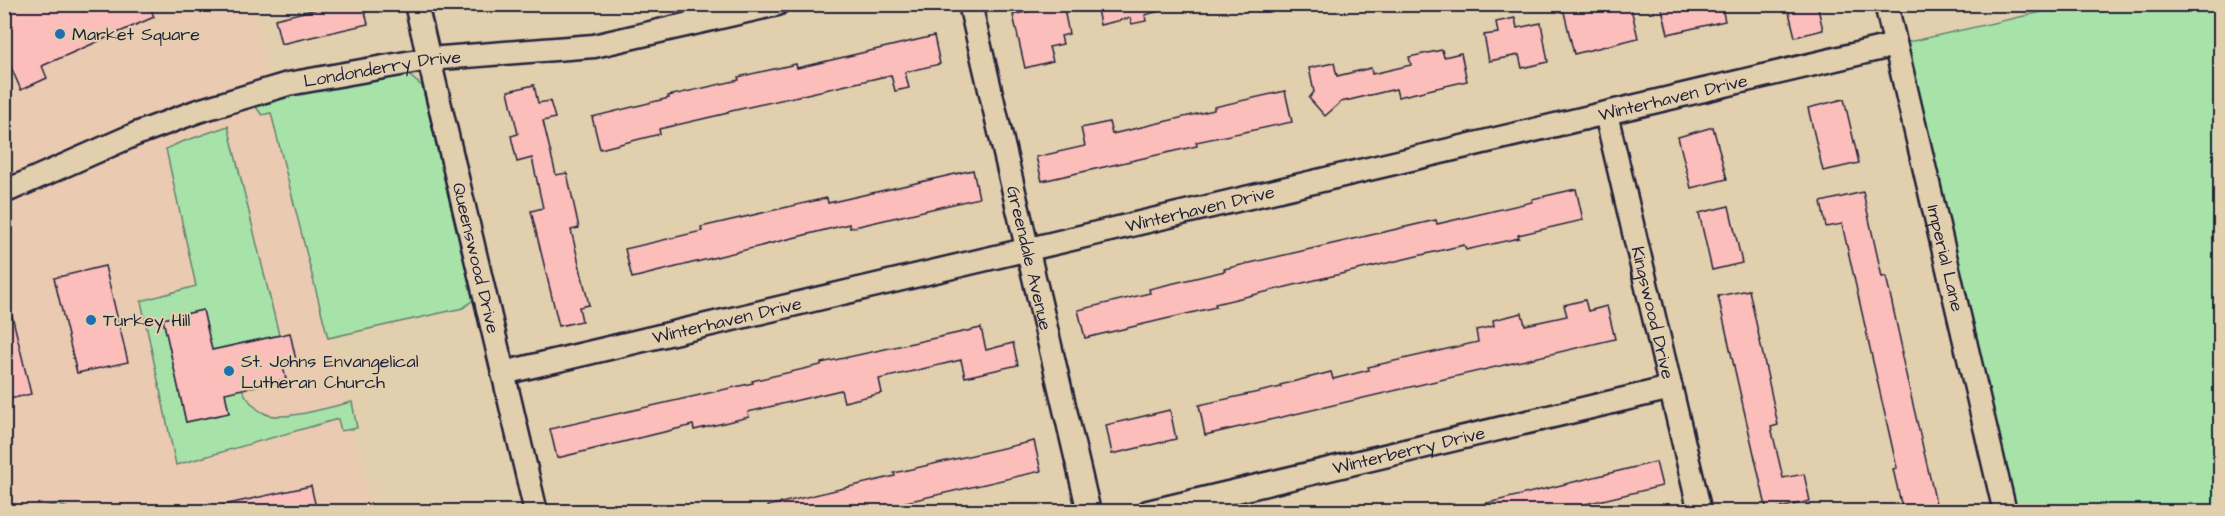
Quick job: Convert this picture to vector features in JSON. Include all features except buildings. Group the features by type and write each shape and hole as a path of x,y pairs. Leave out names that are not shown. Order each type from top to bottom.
{"street":[{"name":"Queenswood Drive","path":"416,4 536,512"},
{"name":"Londonderry Drive","path":"4,192 136,134 250,94 327,75 429,60 594,46 777,4"},
{"name":"Greendale Avenue","path":"970,4 1089,512"},
{"name":"Imperial Lane","path":"1886,4 2005,512"},
{"name":"Winterhaven Drive","path":"503,373 1895,45"},
{"name":"Kingswood Drive","path":"1606,114 1700,512"},
{"name":"Winterberry Drive","path":"1148,512 1671,388"}],"shaded area":[{"path":"4,5 252,5 372,511 5,511"}],"green space":[{"path":"2073,5 2220,5 2220,511 2005,511 1895,45"},
{"path":"406,73 422,86 473,300 463,308 328,338 271,113 262,115 256,107 291,94"},
{"path":"228,126 279,335 212,350 203,310 163,319 186,422 229,413 225,393 242,389 254,406 272,416 294,415 352,402 357,428 341,431 338,419 176,465 141,301 196,286 166,149"},
{"path":"58,504 67,508 66,511 27,511"}],"place":[{"name":"Market Square","path":"60,34"},
{"name":"Turkey Hill","path":"91,320"},
{"name":"St. Johns Envangelical Lutheran Church","path":"229,371"}]}
